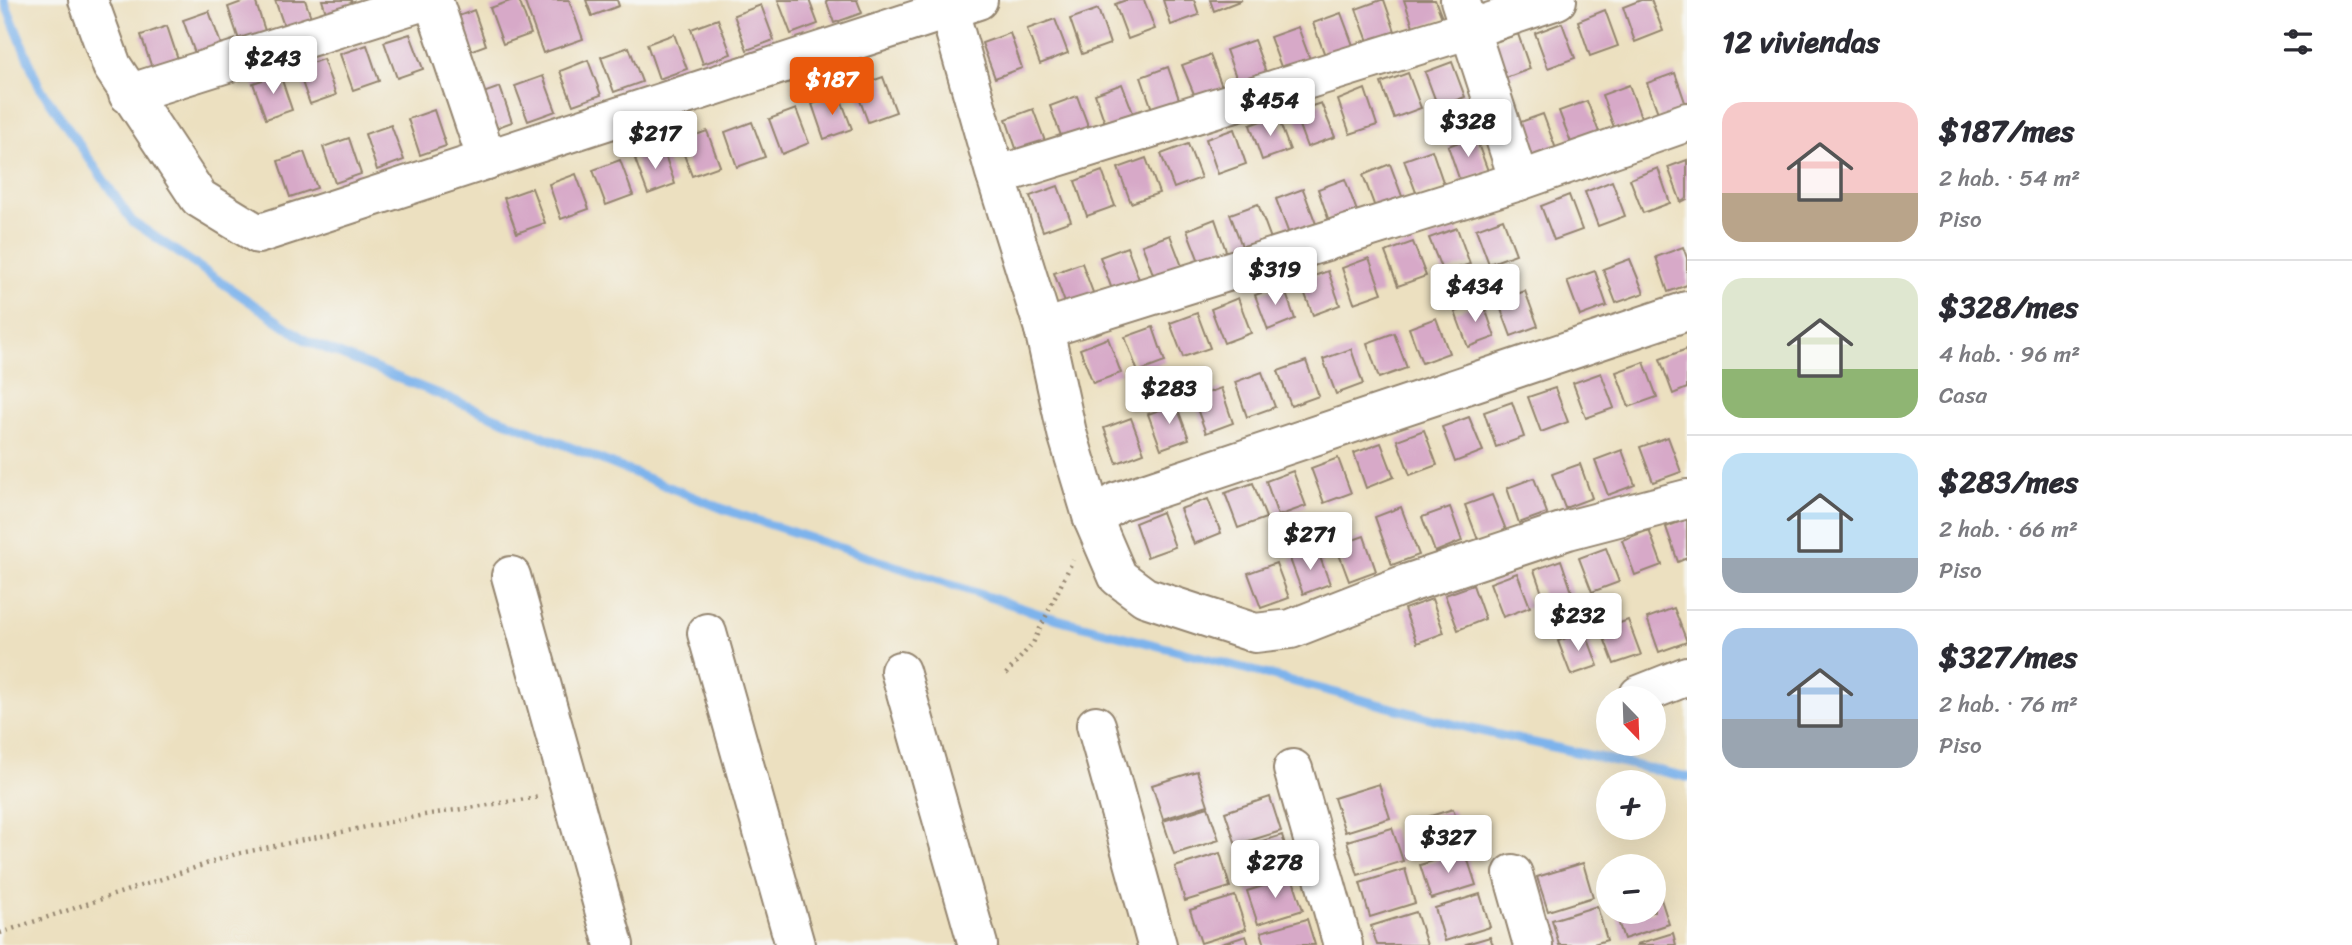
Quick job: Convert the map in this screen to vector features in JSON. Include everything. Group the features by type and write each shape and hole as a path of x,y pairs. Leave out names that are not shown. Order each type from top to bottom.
{"street":[{"path":"88,0 112,66 199,198 258,234 958,3 996,176 1044,329 1067,433 1094,519 1118,577 1145,597 1255,633 1291,629 1406,584 1568,530 1687,499"},
{"path":"128,94 427,0"},
{"path":"433,0 487,160"},
{"path":"996,176 1465,15 1557,0"},
{"path":"1465,15 1519,181"},
{"path":"1044,329 1519,181 1687,122"},
{"path":"1094,519 1118,502 1687,310"},
{"path":"511,576 614,945"},
{"path":"707,633 795,945"},
{"path":"900,671 978,945"},
{"path":"1662,686 1687,676"},
{"path":"1096,726 1157,945"},
{"path":"1293,769 1343,945"},
{"path":"1513,874 1533,945"}],"path":[{"path":"1006,674 1033,643 1094,519"},
{"path":"0,933 236,854 424,815 571,792"}],"building":[{"path":"255,0 266,34 240,43 228,7"},
{"path":"275,0 305,0 312,20 285,29"},
{"path":"322,0 351,0 353,6 327,16"},
{"path":"519,0 531,34 503,44 490,8"},
{"path":"524,0 569,0 583,39 543,53"},
{"path":"586,0 617,0 619,6 592,16"},
{"path":"778,0 809,0 818,24 791,34"},
{"path":"826,0 857,0 862,13 834,23"},
{"path":"1126,0 1144,0 1155,29 1128,39 1115,4"},
{"path":"1163,0 1194,0 1199,15 1171,25"},
{"path":"1210,0 1242,0 1214,11"},
{"path":"1384,0 1396,34 1369,44 1356,9"},
{"path":"1404,0 1435,0 1442,18 1414,29"},
{"path":"1641,0 1651,0 1663,31 1635,42 1623,7"},
{"path":"761,5 774,40 747,50 734,15"},
{"path":"1098,9 1110,44 1082,54 1070,19"},
{"path":"474,10 486,45 459,55 446,21"},
{"path":"1605,10 1618,46 1590,56 1578,21"},
{"path":"209,11 222,47 196,56 183,20"},
{"path":"1341,13 1354,48 1326,58 1313,23"},
{"path":"718,19 731,54 703,64 691,29"},
{"path":"1055,19 1068,53 1040,64 1027,29"},
{"path":"1562,23 1575,58 1548,68 1535,33"},
{"path":"167,26 179,62 153,71 141,35"},
{"path":"1298,27 1311,62 1283,72 1270,37"},
{"path":"1010,33 1022,68 995,78 982,43"},
{"path":"410,34 423,69 397,78 384,42"},
{"path":"674,34 687,69 659,79 647,44"},
{"path":"1518,34 1530,69 1503,79 1490,44"},
{"path":"1254,40 1267,75 1239,85 1226,50"},
{"path":"367,45 379,81 353,90 340,54"},
{"path":"629,47 642,82 614,92 601,57"},
{"path":"1210,55 1223,89 1196,99 1182,65"},
{"path":"323,59 336,95 310,104 297,68"},
{"path":"588,60 601,95 573,105 560,71"},
{"path":"1452,62 1465,97 1438,107 1425,72"},
{"path":"1168,67 1180,102 1153,112 1141,77"},
{"path":"1408,73 1421,108 1394,118 1381,83"},
{"path":"1675,73 1687,108 1660,118 1647,83"},
{"path":"280,74 292,110 266,119 253,83"},
{"path":"543,76 556,111 528,121 515,86"},
{"path":"883,77 896,112 868,122 855,87"},
{"path":"1122,84 1135,118 1107,129 1095,94"},
{"path":"1629,85 1642,120 1615,130 1602,95"},
{"path":"500,87 512,122 485,132 472,97"},
{"path":"1365,89 1377,125 1350,134 1338,100"},
{"path":"839,94 852,129 824,139 812,104"},
{"path":"1077,96 1090,131 1063,141 1050,106"},
{"path":"1587,101 1600,135 1572,145 1559,111"},
{"path":"1321,103 1335,137 1307,147 1294,112"},
{"path":"796,109 809,143 782,154 769,119"},
{"path":"1033,109 1046,144 1018,154 1006,119"},
{"path":"434,110 446,146 420,155 408,119"},
{"path":"1543,114 1556,149 1528,159 1515,124"},
{"path":"1277,115 1290,150 1262,160 1250,125"},
{"path":"752,122 765,157 737,167 725,132"},
{"path":"391,125 404,160 377,170 365,134"},
{"path":"1234,129 1246,164 1218,174 1206,139"},
{"path":"707,131 720,166 692,176 679,141"},
{"path":"1475,136 1488,171 1460,181 1448,146"},
{"path":"349,138 361,174 335,183 323,147"},
{"path":"1188,144 1201,178 1174,188 1161,154"},
{"path":"663,149 675,184 648,194 635,159"},
{"path":"1432,150 1444,185 1417,195 1404,160"},
{"path":"304,152 317,188 290,197 278,161"},
{"path":"1146,158 1159,193 1131,203 1118,168"},
{"path":"620,160 633,195 606,205 593,170"},
{"path":"1687,160 1687,199 1681,202 1668,167"},
{"path":"1390,164 1403,199 1376,210 1363,175"},
{"path":"1658,168 1670,203 1643,213 1630,179"},
{"path":"1102,171 1115,206 1087,216 1075,181"},
{"path":"576,174 589,209 561,219 549,184"},
{"path":"1345,179 1358,214 1330,224 1318,189"},
{"path":"1612,181 1625,216 1598,226 1585,192"},
{"path":"1058,186 1071,221 1043,231 1030,196"},
{"path":"532,188 545,223 517,233 504,198"},
{"path":"1303,189 1316,224 1289,234 1276,199"},
{"path":"1569,195 1582,230 1554,240 1541,206"},
{"path":"1258,204 1271,239 1243,249 1230,214"},
{"path":"1215,219 1227,254 1200,264 1187,230"},
{"path":"1503,219 1516,254 1489,264 1476,229"},
{"path":"1457,228 1470,264 1443,273 1429,238"},
{"path":"1170,235 1183,269 1155,279 1142,245"},
{"path":"1413,242 1426,276 1398,286 1385,252"},
{"path":"1127,247 1140,282 1113,292 1100,257"},
{"path":"1683,247 1687,258 1687,285 1668,292 1656,257"},
{"path":"1369,258 1382,293 1354,303 1342,268"},
{"path":"1630,259 1644,293 1616,303 1603,269"},
{"path":"1082,263 1095,298 1067,308 1054,273"},
{"path":"1328,271 1340,305 1313,315 1300,281"},
{"path":"1595,271 1607,306 1580,316 1567,281"},
{"path":"1283,285 1295,319 1268,330 1255,295"},
{"path":"1525,291 1538,326 1511,336 1498,301"},
{"path":"1238,298 1251,333 1224,343 1211,309"},
{"path":"1483,302 1495,337 1468,347 1455,312"},
{"path":"1197,313 1210,348 1183,357 1170,323"},
{"path":"1436,318 1449,353 1422,363 1409,328"},
{"path":"1153,327 1165,362 1138,372 1125,337"},
{"path":"1394,333 1407,368 1379,378 1367,343"},
{"path":"1108,338 1121,373 1093,383 1080,349"},
{"path":"1351,349 1363,384 1336,394 1323,359"},
{"path":"1687,349 1687,388 1673,394 1660,359"},
{"path":"1306,361 1319,396 1291,406 1278,371"},
{"path":"1644,362 1657,397 1629,407 1616,372"},
{"path":"1262,372 1275,407 1247,417 1235,382"},
{"path":"1601,373 1614,408 1586,418 1573,383"},
{"path":"1221,388 1233,423 1206,433 1193,398"},
{"path":"1555,388 1568,422 1541,432 1528,397"},
{"path":"1512,402 1524,437 1496,447 1484,412"},
{"path":"1176,404 1189,439 1161,449 1148,414"},
{"path":"1469,417 1483,451 1455,462 1442,427"},
{"path":"1131,418 1144,453 1117,463 1104,428"},
{"path":"1424,430 1437,465 1410,475 1397,440"},
{"path":"1668,437 1681,472 1653,482 1640,447"},
{"path":"1381,443 1394,477 1366,488 1354,453"},
{"path":"1622,450 1635,485 1608,495 1595,460"},
{"path":"1338,458 1351,493 1324,503 1311,468"},
{"path":"1580,464 1592,498 1565,508 1552,474"},
{"path":"1293,471 1306,506 1278,516 1266,481"},
{"path":"1534,478 1547,513 1519,523 1507,488"},
{"path":"1253,483 1266,518 1238,528 1225,493"},
{"path":"1492,495 1506,530 1478,540 1465,505"},
{"path":"1208,499 1221,533 1194,544 1180,509"},
{"path":"1401,507 1419,555 1392,565 1375,517"},
{"path":"1450,507 1462,541 1435,552 1422,517"},
{"path":"1162,512 1175,547 1147,557 1135,523"},
{"path":"1687,519 1687,558 1678,562 1666,527"},
{"path":"1649,530 1662,565 1635,575 1622,540"},
{"path":"1364,536 1376,571 1349,581 1336,546"},
{"path":"1606,548 1619,582 1592,592 1579,558"},
{"path":"1317,549 1330,584 1303,594 1290,559"},
{"path":"1561,560 1573,595 1546,605 1534,570"},
{"path":"1276,563 1289,598 1261,608 1248,573"},
{"path":"1517,573 1530,607 1503,617 1490,583"},
{"path":"1473,585 1485,619 1458,630 1445,595"},
{"path":"1432,599 1444,633 1417,643 1404,609"},
{"path":"1674,608 1687,642 1659,652 1647,618"},
{"path":"1628,620 1641,655 1614,664 1601,630"},
{"path":"1585,631 1598,666 1571,675 1558,641"},
{"path":"1197,771 1208,805 1163,819 1152,785"},
{"path":"1379,784 1390,818 1345,832 1334,798"},
{"path":"1270,797 1281,831 1236,845 1225,812"},
{"path":"1208,807 1219,840 1174,854 1163,821"},
{"path":"1453,809 1464,842 1419,857 1408,823"},
{"path":"1392,828 1403,861 1358,875 1347,841"},
{"path":"1282,835 1292,868 1247,883 1237,849"},
{"path":"1465,851 1476,885 1431,899 1420,865"},
{"path":"1220,853 1230,887 1185,901 1175,867"},
{"path":"1583,863 1593,897 1548,911 1537,877"},
{"path":"1405,869 1415,903 1370,917 1360,883"},
{"path":"1292,877 1303,910 1258,924 1247,891"},
{"path":"1480,894 1490,927 1445,941 1435,908"},
{"path":"1235,896 1246,929 1201,943 1190,910"},
{"path":"1596,906 1596,924 1602,924 1607,940 1590,945 1559,945 1552,920"},
{"path":"1416,912 1427,945 1377,945 1371,926"},
{"path":"1666,915 1669,924 1624,939 1619,924 1666,924"},
{"path":"1307,919 1315,945 1265,945 1261,932"},
{"path":"1673,933 1676,945 1637,945 1637,944"},
{"path":"1246,936 1249,945 1221,945 1221,944"},
{"path":"1490,937 1493,945 1466,944"}],"waterway":[{"path":"4,0 39,86 132,221 307,341 726,510 1046,616 1472,729 1687,777"}]}
